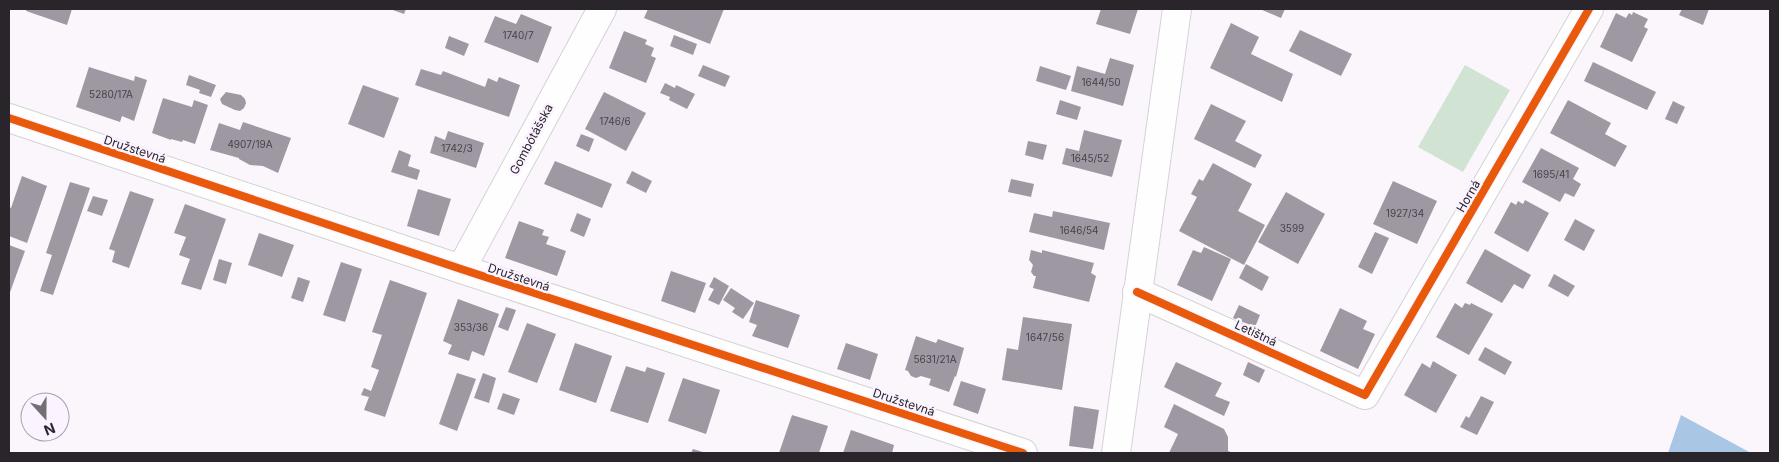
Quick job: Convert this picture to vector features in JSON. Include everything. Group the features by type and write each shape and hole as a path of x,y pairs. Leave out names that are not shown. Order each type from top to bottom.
{"street":[{"name":"Gombótášska","path":"461,269 602,9"},
{"path":"1116,453 1177,9"},
{"name":"Horná","path":"1365,396 1589,9"},
{"name":"Družstevná","path":"9,118 461,269 1023,453"},
{"name":"Letištná","path":"1137,292 1365,396"}],"green space":[{"path":"1465,65 1510,90 1463,172 1418,147"}],"water":[{"path":"1681,415 1751,453 1668,453"}],"building":[{"path":"27,9 72,9 67,25 26,11"},
{"path":"390,9 406,9 404,14"},
{"path":"648,9 724,9 710,44 644,18"},
{"path":"1101,9 1138,9 1130,34 1096,24"},
{"path":"1260,9 1285,9 1281,18"},
{"path":"1682,9 1709,9 1703,25 1679,15"},
{"path":"1633,12 1648,19 1644,27 1648,29 1632,62 1600,47 1616,13 1626,18 1629,13 1632,15"},
{"path":"521,14 552,27 538,63 484,42 495,16 516,24"},
{"path":"1231,23 1259,37 1251,54 1293,74 1282,102 1210,68"},
{"path":"1300,30 1352,54 1341,76 1289,51"},
{"path":"624,31 647,40 645,44 654,48 651,56 656,58 646,83 609,68"},
{"path":"674,35 697,44 693,55 670,46"},
{"path":"449,36 469,44 464,56 445,48"},
{"path":"1110,58 1134,65 1123,106 1071,91 1077,66 1105,74"},
{"path":"1593,62 1656,92 1647,110 1584,81"},
{"path":"703,65 730,76 725,87 698,76"},
{"path":"1040,66 1071,76 1066,90 1036,81"},
{"path":"89,67 134,81 135,76 147,80 134,121 122,116 120,122 76,107"},
{"path":"421,69 441,75 443,71 485,87 488,78 497,82 499,77 520,85 509,117 415,85"},
{"path":"189,75 216,85 211,97 199,93 200,90 186,85"},
{"path":"665,83 675,88 676,85 695,94 687,109 669,100 670,97 660,93"},
{"path":"363,85 399,98 384,138 348,124"},
{"path":"226,92 241,95 246,103 244,108 240,111 222,104 220,99"},
{"path":"604,92 646,113 626,151 585,129"},
{"path":"163,98 192,107 194,100 208,105 195,144 183,140 182,142 171,140 152,133"},
{"path":"1060,100 1081,107 1077,120 1056,114"},
{"path":"1568,100 1611,123 1605,134 1627,146 1615,167 1550,133"},
{"path":"1673,101 1685,107 1677,124 1665,119"},
{"path":"1211,104 1246,121 1235,141 1262,155 1255,168 1194,139"},
{"path":"243,122 291,138 278,173 263,166 250,165 239,158 210,150 219,123 240,130"},
{"path":"1084,130 1122,140 1112,177 1062,164 1066,148 1079,151"},
{"path":"448,131 484,143 476,168 430,153 435,136 445,140"},
{"path":"581,134 594,139 589,152 576,146"},
{"path":"1028,141 1047,145 1043,160 1025,155"},
{"path":"1541,148 1579,168 1573,179 1581,184 1574,197 1565,193 1560,202 1522,182"},
{"path":"399,150 411,155 408,166 420,170 417,180 391,172"},
{"path":"555,161 612,184 602,208 544,184"},
{"path":"1213,163 1252,184 1238,211 1265,225 1244,265 1179,231 1197,197 1191,194 1199,179 1203,181"},
{"path":"632,171 652,181 646,193 626,183"},
{"path":"22,176 47,186 27,243 9,236 9,207 11,208"},
{"path":"1011,179 1034,184 1031,197 1008,192"},
{"path":"1393,181 1437,201 1417,244 1373,224"},
{"path":"70,182 90,188 53,295 40,291 52,255 46,253"},
{"path":"418,189 451,199 439,236 407,226"},
{"path":"130,191 154,199 129,268 112,262 115,251 109,249"},
{"path":"1286,192 1325,214 1298,264 1258,242"},
{"path":"93,196 108,200 102,216 87,211"},
{"path":"1525,200 1549,213 1528,252 1494,233 1511,202 1516,205 1518,201 1523,204"},
{"path":"185,204 226,219 201,290 181,284 190,259 179,255 186,237 174,233"},
{"path":"1053,211 1110,223 1104,250 1029,232 1034,213 1052,217"},
{"path":"577,213 591,219 584,237 570,231"},
{"path":"1575,219 1595,230 1584,251 1564,240"},
{"path":"519,221 544,230 542,235 549,237 546,244 566,251 557,276 505,258"},
{"path":"1375,232 1389,238 1372,274 1358,267"},
{"path":"259,233 294,245 282,277 248,265"},
{"path":"9,245 25,251 9,295"},
{"path":"1204,247 1231,259 1212,301 1177,285 1193,250 1201,253"},
{"path":"1485,249 1531,275 1523,289 1514,284 1502,303 1466,283"},
{"path":"1031,250 1042,253 1042,250 1094,263 1091,273 1096,276 1089,302 1033,288 1036,276 1031,272 1033,265 1029,260"},
{"path":"219,259 232,263 226,284 213,280"},
{"path":"341,262 362,269 345,322 323,315"},
{"path":"1246,264 1269,277 1262,291 1239,278"},
{"path":"671,271 706,283 695,313 661,301"},
{"path":"1554,274 1575,286 1568,297 1548,286"},
{"path":"298,277 310,281 303,302 291,298"},
{"path":"714,277 729,286 719,305 708,300 714,289 709,287"},
{"path":"390,280 427,293 385,417 364,410 369,397 361,395 364,388 371,391 379,370 371,367 382,335 372,332"},
{"path":"731,288 754,303 743,319 732,312 735,308 723,300"},
{"path":"458,299 499,314 484,356 472,351 469,361 448,354 452,345 443,341"},
{"path":"756,300 800,315 788,348 752,336 757,325 749,322"},
{"path":"1455,303 1462,308 1465,303 1470,305 1471,303 1493,314 1469,355 1436,337"},
{"path":"1239,305 1260,315 1255,327 1233,318"},
{"path":"506,307 516,310 508,331 498,327"},
{"path":"1340,308 1367,321 1363,329 1375,334 1358,369 1320,351"},
{"path":"1023,317 1072,324 1062,390 1002,380 1007,348 1018,350"},
{"path":"527,323 556,334 537,383 508,372"},
{"path":"916,336 936,343 938,339 964,348 956,377 949,392 929,385 931,379 921,376 916,378 905,370"},
{"path":"575,343 612,356 596,403 559,390"},
{"path":"846,343 878,354 870,380 837,369"},
{"path":"1485,347 1512,362 1505,375 1478,360"},
{"path":"1433,361 1457,375 1436,413 1404,395 1422,363 1430,368"},
{"path":"1176,362 1222,383 1215,396 1230,402 1224,416 1164,387"},
{"path":"1248,362 1265,370 1259,383 1243,375"},
{"path":"626,366 645,372 647,367 665,373 648,423 610,411"},
{"path":"457,373 476,379 457,431 439,424"},
{"path":"483,373 496,378 489,403 474,398"},
{"path":"683,378 720,390 706,434 668,421"},
{"path":"961,381 986,389 978,414 953,405"},
{"path":"503,393 520,399 514,415 497,409"},
{"path":"1481,396 1494,402 1477,435 1460,427 1466,416 1469,418"},
{"path":"1174,404 1224,429 1228,437 1228,451 1233,453 1169,453 1178,434 1164,427"},
{"path":"1074,406 1099,410 1093,449 1069,446"},
{"path":"792,415 828,426 819,453 779,453"},
{"path":"851,430 894,445 892,453 843,453"},
{"path":"693,449 706,453 691,453"}],"cycle path":[{"path":"1137,292 1365,395 1589,9"},
{"path":"9,118 461,269 1023,453"}]}
